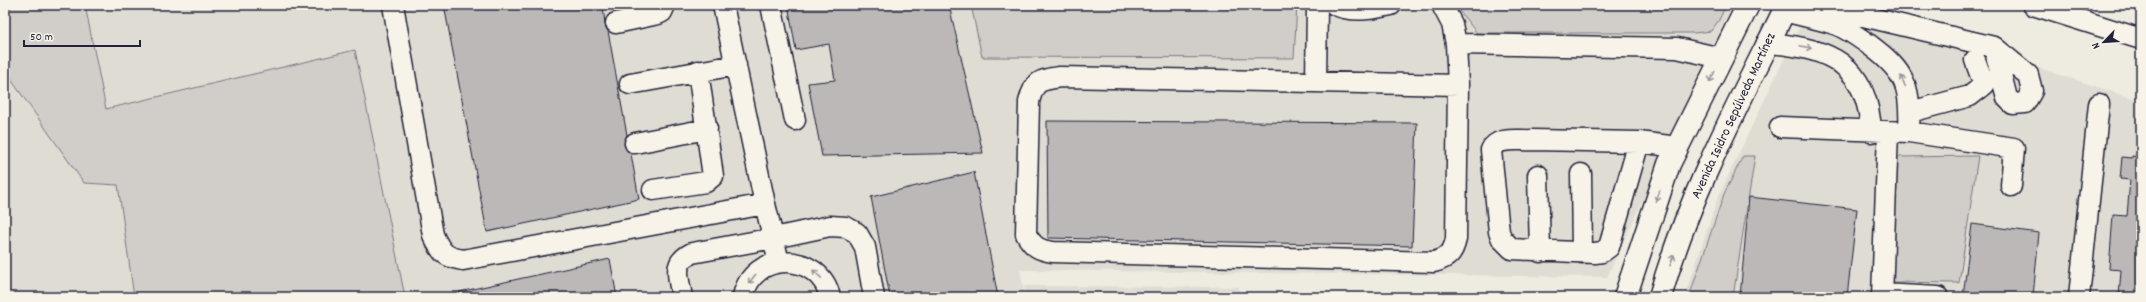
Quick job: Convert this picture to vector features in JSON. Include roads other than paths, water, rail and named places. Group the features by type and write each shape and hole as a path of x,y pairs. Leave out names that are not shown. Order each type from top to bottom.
{"main road":[{"path":"1625,297 1669,164 1748,5"},
{"name":"Avenida Isidro Sepúlveda Martínez","path":"1660,297 1701,179 1785,8"}],"street":[{"path":"393,5 433,235 440,249 450,258 463,260 765,204"},
{"path":"616,23 658,14 665,8 665,5"},
{"path":"723,5 765,204 779,262"},
{"path":"771,5 795,120"},
{"path":"1316,82 1317,5"},
{"path":"1335,5 1345,10 1368,10 1392,5"},
{"path":"1442,5 1452,24 1456,44 1458,85 1456,239 1453,251 1446,258 1434,262 1053,252 1041,250 1032,244 1026,234 1025,222 1029,102 1032,89 1038,82 1060,77 1458,85"},
{"path":"1822,5 1842,12 1994,47"},
{"path":"2033,5 2141,39"},
{"path":"1785,8 1837,26 1862,40 1891,61 1907,90 1910,112 1909,132"},
{"path":"1456,44 1677,48 1721,58"},
{"path":"1767,44 1814,49 1831,57 1849,69 1867,101 1879,132 1882,295 1938,297"},
{"path":"1910,112 1970,96 1984,85 1974,60"},
{"path":"630,84 736,65"},
{"path":"652,190 711,180 714,170 698,71"},
{"path":"2079,297 2099,104"},
{"path":"1780,127 1909,132 2014,148 2011,186"},
{"path":"635,143 707,129"},
{"path":"1639,142 1609,247 1602,252 1540,252 1512,249 1502,239 1499,232 1492,150 1494,144 1498,141 1532,140 1639,142 1677,147"},
{"path":"1581,174 1582,253"},
{"path":"1538,175 1540,252"},
{"path":"682,297 678,272 679,263 684,256 692,253 830,226 846,227 857,234 865,247 874,297"},
{"path":"744,297 745,291 752,277 764,267 779,262 794,262 809,267 821,276 829,289 830,297"}]}
